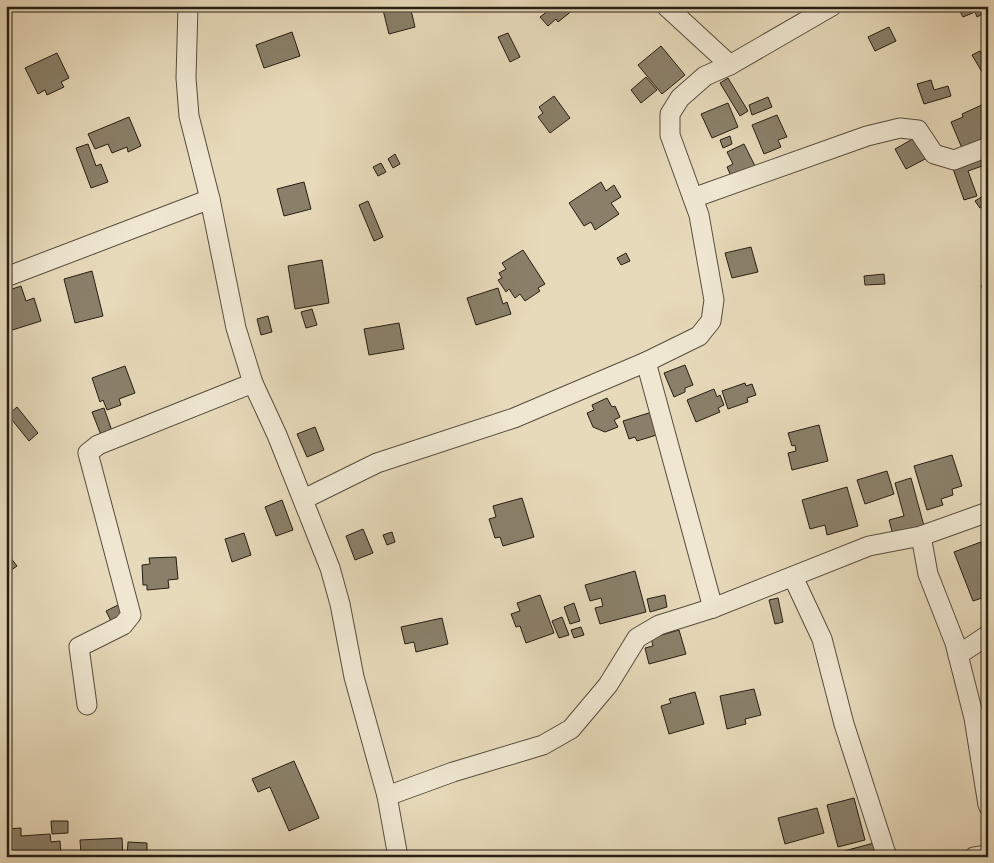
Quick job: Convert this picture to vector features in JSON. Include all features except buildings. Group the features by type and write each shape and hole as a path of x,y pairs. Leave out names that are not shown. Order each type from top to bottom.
{"street":[{"path":"188,6 186,78 189,116 210,199 236,328 253,383 304,499 330,568 340,604 354,677 387,796 398,857"},
{"path":"666,6 730,65"},
{"path":"304,499 377,463 514,418 646,362 699,336 711,321 714,300 699,214 670,135 670,114 690,86 704,76 730,65 832,6"},
{"path":"692,198 867,136 900,128 918,130 934,154 954,160 988,147"},
{"path":"6,277 210,199"},
{"path":"646,362 713,608"},
{"path":"87,705 79,647 124,625 131,615 88,453 98,445 253,383"},
{"path":"387,796 453,772 543,745 571,729 608,685 636,638 659,625 713,608 869,546 922,536 988,512"},
{"path":"922,536 928,574 958,655 974,718 988,805"},
{"path":"793,577 822,639 844,724 887,857"},
{"path":"958,655 988,635"},
{"path":"974,857 988,855"}]}
